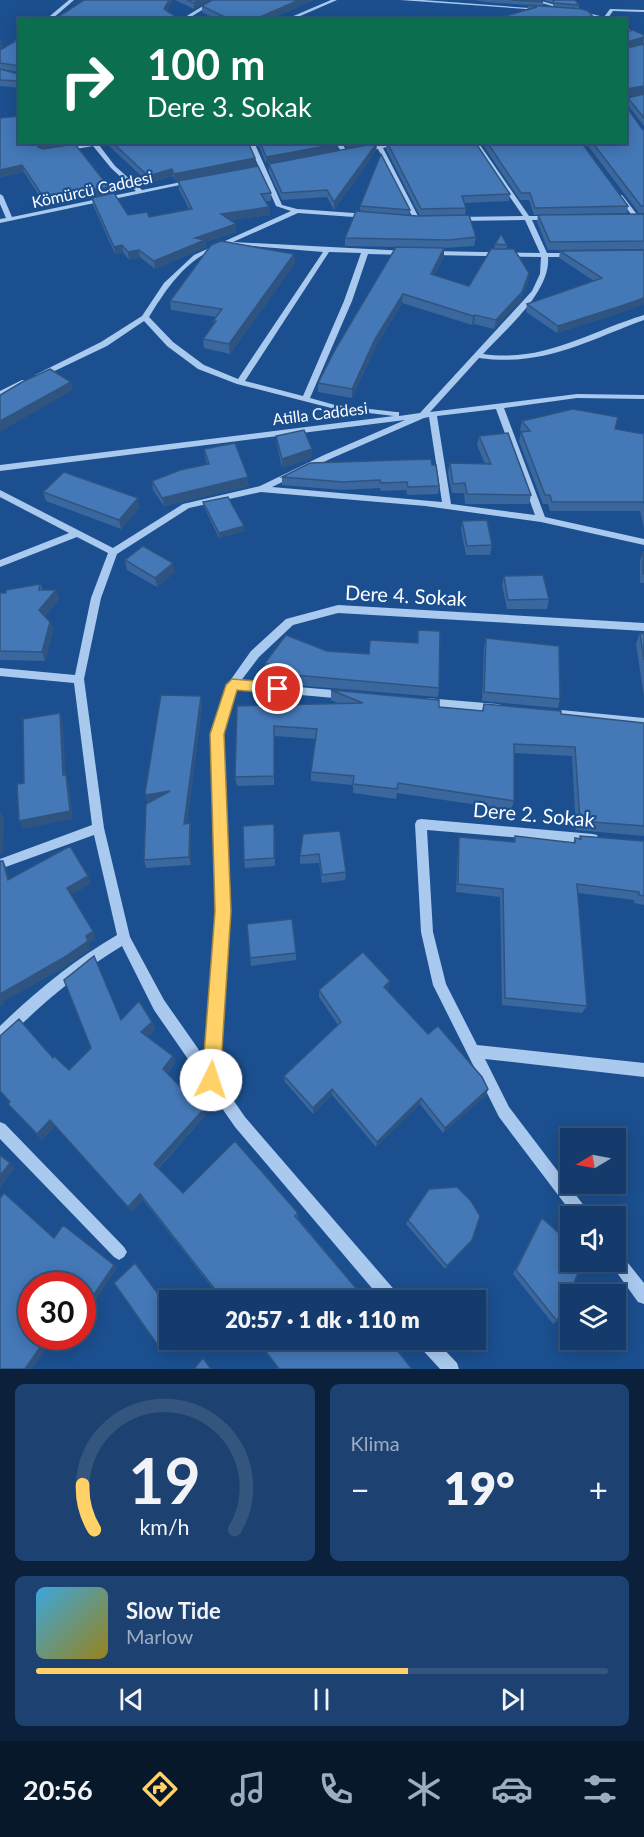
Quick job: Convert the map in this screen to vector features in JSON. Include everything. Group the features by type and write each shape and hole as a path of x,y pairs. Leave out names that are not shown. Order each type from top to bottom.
{"street":[{"path":"50,18 72,0"},
{"path":"185,18 216,0"},
{"path":"291,18 335,0"},
{"path":"402,0 590,15 603,18"},
{"path":"533,0 576,15"},
{"path":"608,18 612,10 644,11"},
{"path":"627,30 644,39"},
{"path":"0,53 18,40"},
{"path":"54,151 94,144 113,167 141,192"},
{"path":"252,144 279,206 297,211 374,217"},
{"path":"339,144 345,153"},
{"path":"335,156 393,144"},
{"path":"383,1290 240,1122 159,1005 124,938 98,828 79,679 96,598 113,552 186,506 261,489 423,415 532,296 544,279 545,255 528,218 476,144"},
{"path":"380,147 417,220"},
{"path":"251,172 273,168"},
{"name":"Kömürcü Caddesi","path":"0,221 194,181"},
{"path":"615,189 636,217"},
{"path":"0,196 10,220"},
{"path":"0,394 104,345 145,317 166,284 196,256 297,211"},
{"path":"625,217 644,217"},
{"path":"450,219 560,218"},
{"path":"406,219 428,220"},
{"path":"224,245 240,243 327,250 412,253"},
{"path":"240,382 327,250"},
{"path":"306,399 348,302 365,252"},
{"path":"423,253 578,255"},
{"path":"145,317 170,344 201,367 240,382 335,407 423,415"},
{"path":"478,356 506,359 527,357 559,348 644,317"},
{"name":"Atilla Caddesi","path":"0,468 577,396 644,397"},
{"path":"498,405 541,519"},
{"path":"434,414 447,506"},
{"path":"261,489 447,506 541,519 644,543"},
{"path":"0,493 113,552"},
{"path":"0,564 76,534"},
{"name":"Dere 4. Sokak","path":"211,1080 223,911 217,734 232,685 255,654 290,622 338,609 644,627"},
{"path":"0,672 79,679"},
{"path":"232,685 362,696"},
{"path":"409,700 503,709"},
{"path":"550,713 644,722"},
{"name":"Dere 2. Sokak","path":"474,1051 440,985 427,932 422,824 609,840"},
{"path":"0,864 98,828"},
{"path":"0,1035 28,1007 99,952 124,938"},
{"path":"474,1051 644,1070"},
{"path":"474,1051 504,1113 575,1206"},
{"path":"0,1129 119,1252"},
{"path":"626,1272 644,1296"},
{"path":"434,1350 451,1369"}],"building":[{"path":"84,0 169,0 164,9 178,18 56,18"},
{"path":"212,0 299,0 258,18 227,18 202,6"},
{"path":"511,0 537,0 543,2"},
{"path":"553,0 575,0 579,5 554,3"},
{"path":"528,5 582,9 588,11 594,18 498,18 537,7"},
{"path":"633,30 644,37 627,42 627,32"},
{"path":"18,42 18,66 0,63 0,50"},
{"path":"644,44 644,86 627,89 627,47"},
{"path":"0,69 18,74 18,81 0,80"},
{"path":"644,94 644,118 628,98"},
{"path":"627,107 644,130 644,206 641,206 594,144 627,144"},
{"path":"18,116 18,144 39,144 38,147 43,149 75,144 109,187 44,198 22,165 0,170 0,118"},
{"path":"114,144 249,144 255,158 174,174 172,169 148,176"},
{"path":"261,144 337,144 266,157"},
{"path":"376,144 334,202 327,190 282,193 269,164"},
{"path":"388,144 476,144 510,194 462,196 466,208 421,209"},
{"path":"488,144 582,144 628,206 535,208 530,193 521,193"},
{"path":"381,154 410,210 360,206"},
{"path":"258,166 271,193 261,194 269,207 221,214 236,224 195,238 205,240 154,261 139,250 128,252 122,245 114,247 92,198 114,193 128,215 147,212 149,217 192,209 178,181"},
{"path":"356,211 417,216 469,215 476,237 449,240 345,238"},
{"path":"644,214 644,241 550,242 538,215"},
{"path":"501,234 507,245 495,244"},
{"path":"221,241 294,254 229,344 203,339 222,309 170,301 211,245"},
{"path":"396,247 444,248 431,274 469,286 491,249 514,249 529,273 522,292 496,320 473,316 403,294 375,339 352,389 318,383 336,348"},
{"path":"644,250 644,298 558,326 527,304 602,278 560,251"},
{"path":"50,369 71,382 0,421 0,395"},
{"path":"573,409 618,417 615,429 644,434 644,504 643,502 552,502 550,495 545,495 521,432 530,431 522,421"},
{"path":"304,430 312,449 282,459 276,436"},
{"path":"508,433 531,495 467,494 465,483 453,484 450,463 491,464 479,436"},
{"path":"235,443 248,477 162,498 152,481 180,470 209,464 204,449"},
{"path":"431,459 432,465 436,465 439,486 408,487 407,482 381,483 380,480 343,482 282,477 310,463"},
{"path":"64,472 138,498 119,520 43,492"},
{"path":"228,497 244,526 219,533 203,502"},
{"path":"487,520 492,545 467,546 462,521"},
{"path":"143,546 173,563 155,578 125,560"},
{"path":"543,575 549,599 508,600 504,576"},
{"path":"40,584 39,590 56,590 39,610 50,622 42,652 0,651 0,593"},
{"path":"418,630 440,631 439,688 294,675 265,663 286,635 327,651 369,654 370,640 418,643"},
{"path":"640,633 644,634 644,660"},
{"path":"486,638 559,646 560,699 484,692"},
{"path":"331,690 439,700 439,707 483,711 484,704 561,711 561,714 644,723 644,826 580,821 575,747 514,744 514,801 398,783 397,789 353,784 354,776 311,772 317,729 274,726 274,776 235,777 237,706 363,703"},
{"path":"161,695 201,696 184,824 190,823 189,857 144,860 146,804 170,791 146,795 145,793"},
{"path":"60,713 63,775 66,775 70,811 19,821 17,784 24,783 23,719"},
{"path":"274,824 274,858 244,860 243,826"},
{"path":"340,831 346,872 322,875 319,854 300,856 303,834"},
{"path":"515,836 575,843 575,838 581,839 580,836 644,841 644,896 639,895 639,892 577,884 587,1006 505,998 503,889 458,884 459,837 515,842"},
{"path":"70,846 88,876 67,888 93,931 86,936 88,941 63,958 0,994 0,861 3,861 8,880"},
{"path":"292,919 296,953 250,958 247,924"},
{"path":"363,952 390,981 384,987 428,1034 438,1026 482,1077 488,1089 445,1128 421,1098 377,1142 332,1089 313,1108 284,1076 341,1022 319,990"},
{"path":"94,956 121,1020 139,1001 152,1022 141,1032 173,1056 163,1069 203,1110 154,1164 183,1193 235,1141 298,1213 295,1216 358,1290 215,1290 140,1194 128,1207 50,1120 37,1134 8,1104 10,1102 0,1091 0,1036 19,1019 53,1058 54,1056 69,1070 91,1048 64,980"},
{"path":"0,1155 10,1163 0,1176"},
{"path":"457,1187 471,1201 480,1216 472,1240 447,1266 408,1220 429,1189"},
{"path":"4,1193 54,1238 63,1225 114,1265 96,1291 96,1272 18,1272 18,1350 38,1350 25,1369 0,1369 0,1198"},
{"path":"542,1218 560,1234 560,1272 579,1272 573,1284 560,1284 560,1314 557,1321 516,1270"},
{"path":"135,1263 159,1295 159,1342 157,1344 114,1283"},
{"path":"265,1350 397,1350 412,1369 279,1369"},
{"path":"203,1358 211,1369 194,1369"}],"route":[{"path":"211,1080 223,911 217,734 232,685 278,689"}]}
